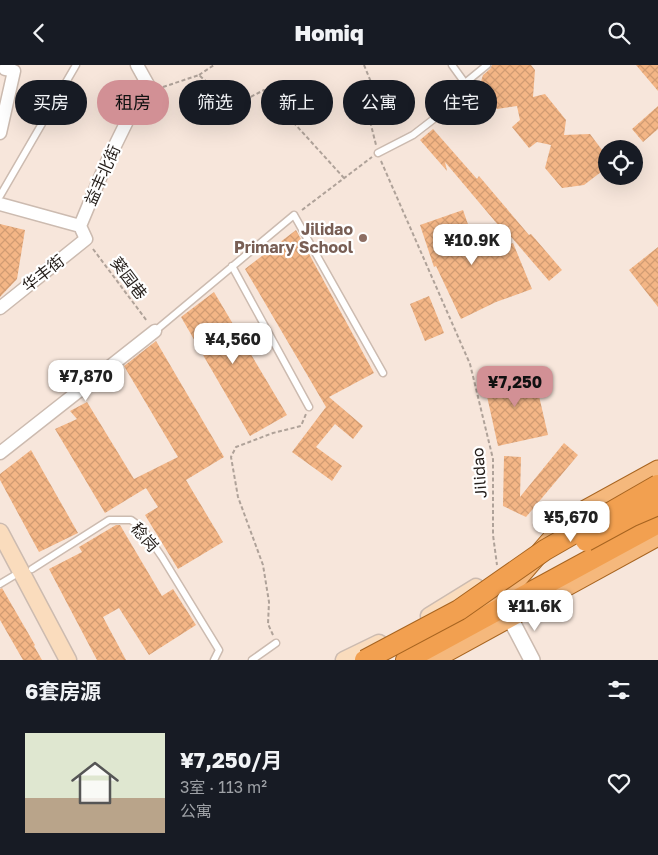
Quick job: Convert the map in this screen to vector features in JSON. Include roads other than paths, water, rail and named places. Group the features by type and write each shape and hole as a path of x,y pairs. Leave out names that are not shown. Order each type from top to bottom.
{"highway":[{"path":"459,610 545,550 658,485"},
{"path":"364,660 605,530 658,505"},
{"path":"406,660 658,523"}],"main road":[{"path":"344,660 437,611 498,572 569,519 658,470"},
{"path":"386,660 658,513"},
{"path":"499,600 569,519"},
{"path":"0,532 27,570 68,660"},
{"path":"432,660 658,537"}],"street":[{"name":"益丰北街","path":"86,239 80,226 105,166 132,111 152,93 136,65"},
{"path":"0,133 14,71 5,69"},
{"path":"0,204 80,226"},
{"name":"华丰街","path":"0,308 86,239"},
{"path":"0,453 155,331"},
{"path":"510,618 532,660"}],"lane":[{"path":"0,196 76,65"},
{"path":"452,65 463,80"},
{"path":"468,80 486,65"},
{"path":"378,153 413,135 426,125"},
{"path":"155,331 294,215 382,373"},
{"path":"232,266 309,407"},
{"name":"稔岗","path":"27,570 109,520 131,520 142,528 162,557 219,650 214,660"},
{"path":"0,584 27,570"},
{"path":"252,660 276,643"}],"place":[{"name":"Jilidao Primary School","path":"363,238"}]}
